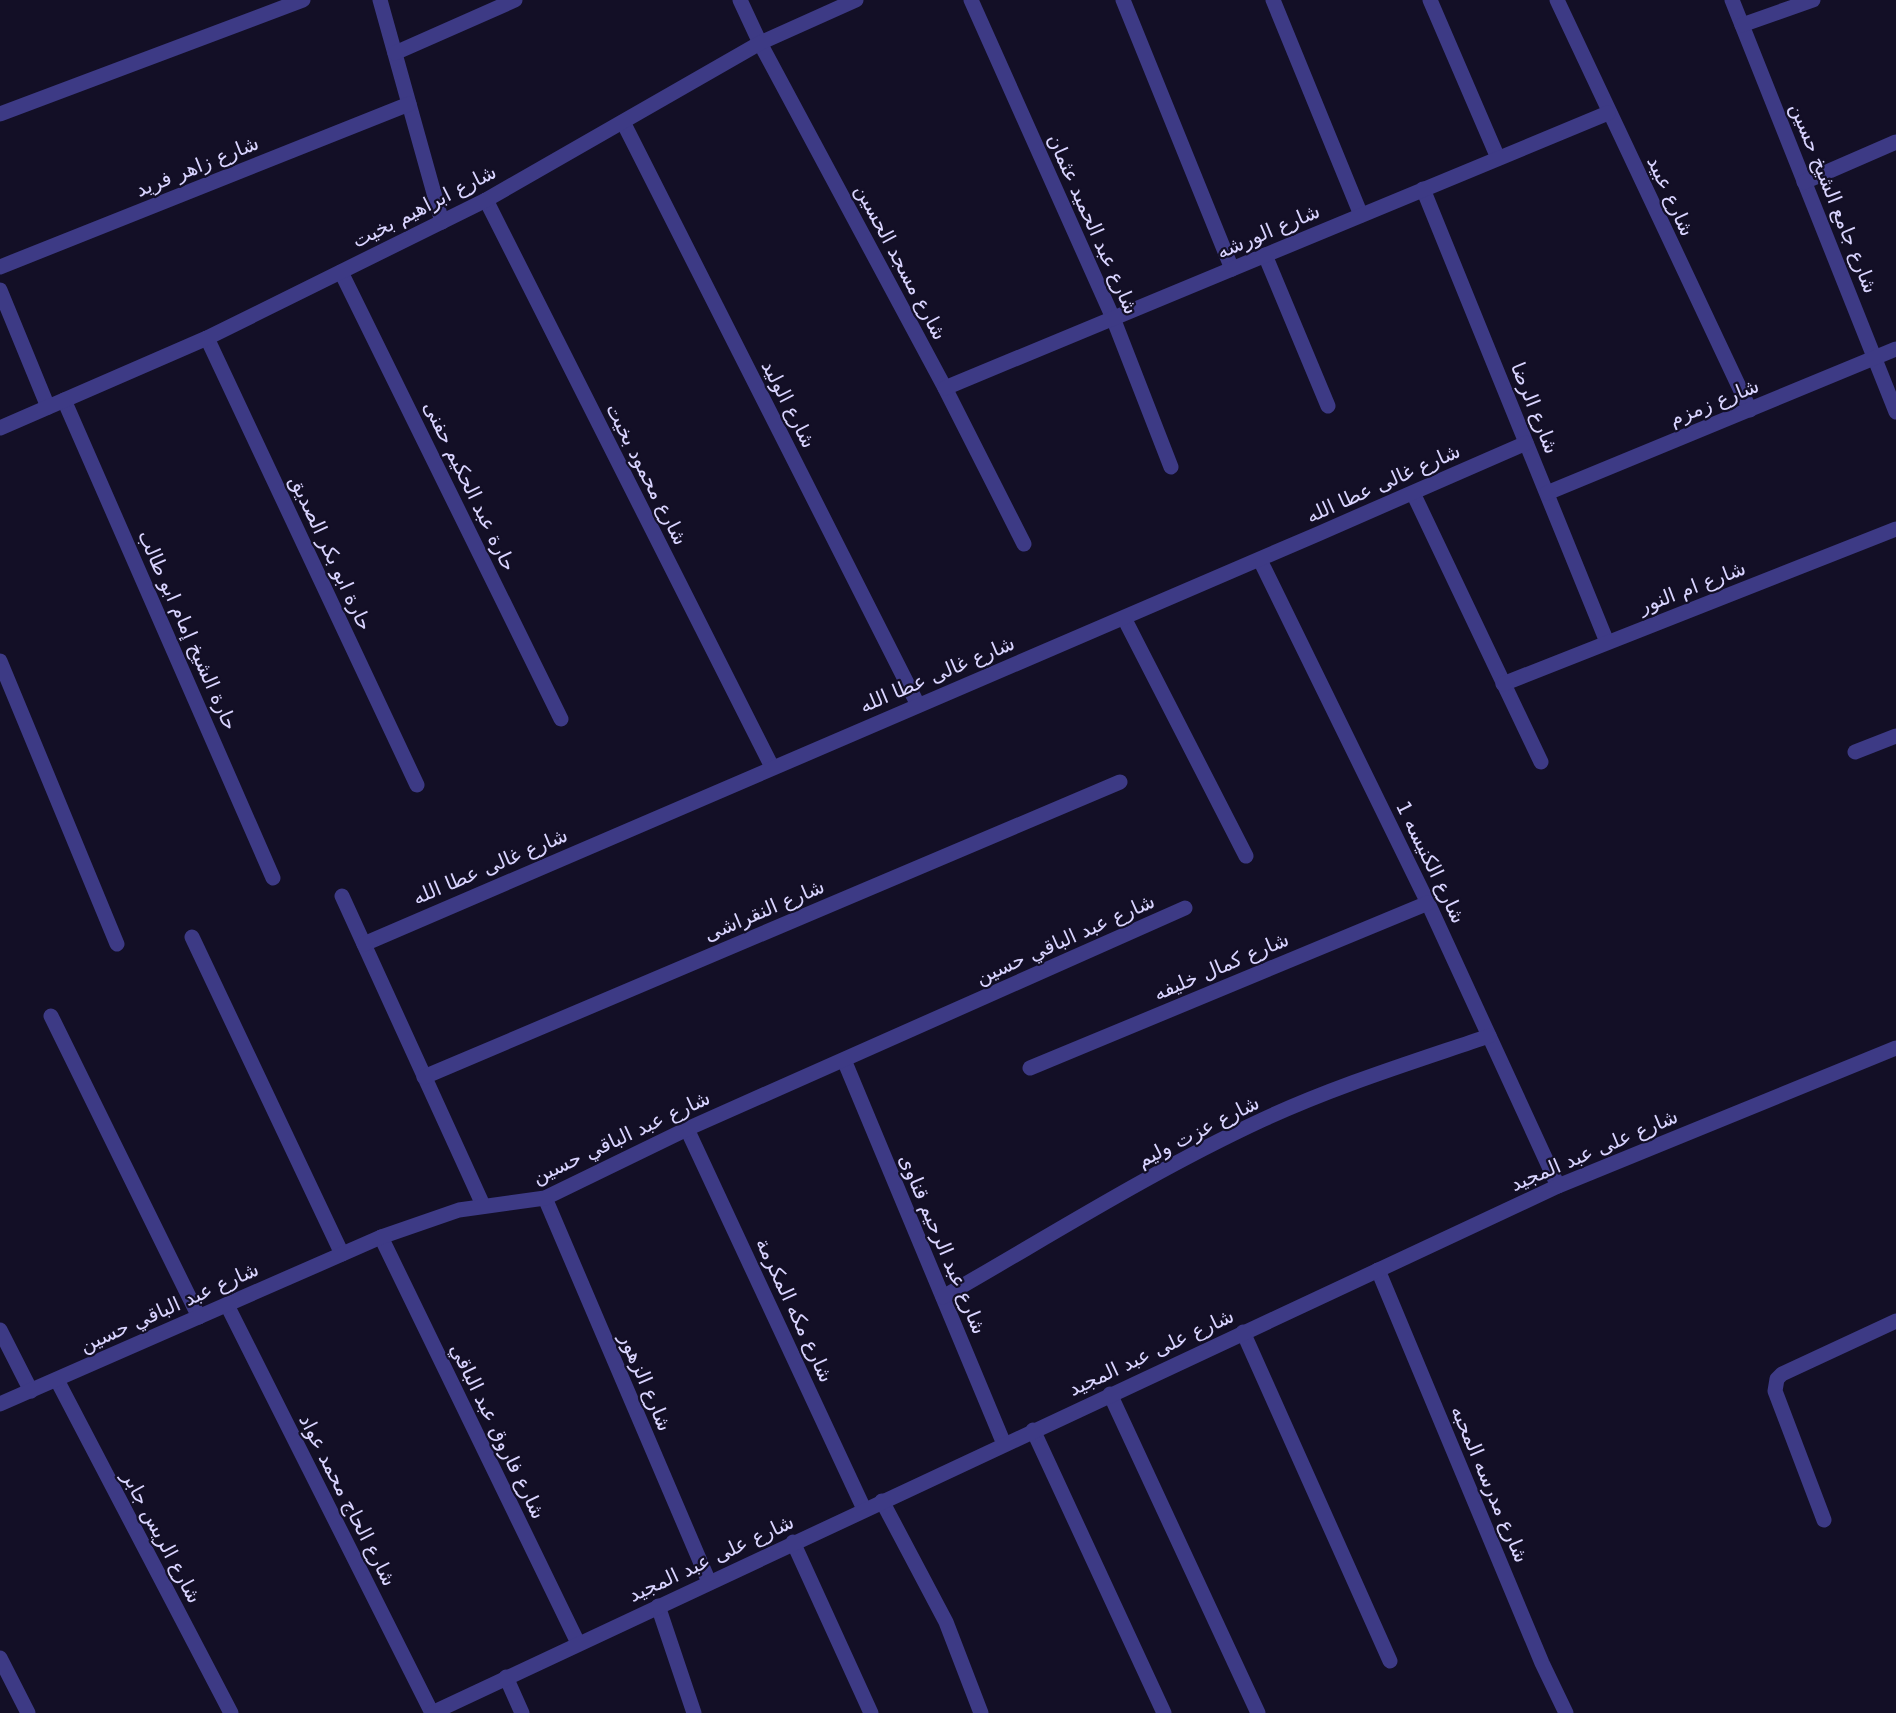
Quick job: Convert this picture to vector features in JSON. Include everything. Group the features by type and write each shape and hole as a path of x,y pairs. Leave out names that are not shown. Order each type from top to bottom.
{"street":[{"path":"0,114 303,0"},
{"path":"380,0 442,222"},
{"path":"395,53 515,0"},
{"name":"شارع مسجد الحسين","path":"740,0 760,43 945,388 1024,544"},
{"name":"شارع ابراهيم بخيت","path":"0,428 207,338 486,201 760,43 856,0"},
{"name":"شارع عبد الحميد عثمان","path":"971,0 1113,318 1171,467"},
{"path":"1123,0 1232,269"},
{"path":"1273,0 1361,215"},
{"path":"1430,0 1498,158"},
{"name":"شارع عبيد","path":"1557,0 1608,113 1750,410"},
{"name":"شارع جامع الشيخ حسين","path":"1732,0 1896,412"},
{"path":"1742,26 1813,0"},
{"name":"شارع زاهر فريد","path":"0,267 409,104"},
{"name":"شارع الورشه","path":"945,388 1608,113"},
{"name":"شارع الوليد","path":"623,122 918,705"},
{"path":"1804,182 1896,142"},
{"name":"شارع الرضا","path":"1423,189 1607,642"},
{"name":"شارع محمود بخيت","path":"486,201 772,767"},
{"path":"1265,255 1328,406"},
{"name":"حارة عبد الحكيم حفنى","path":"341,272 561,719"},
{"path":"0,290 48,407"},
{"name":"حارة ابو بكر الصديق","path":"207,338 417,785"},
{"name":"شارع زمزم","path":"1547,493 1896,349"},
{"name":"حارة الشيخ إمام ابو طالب","path":"64,400 273,878"},
{"name":"شارع غالى عطا الله","path":"363,944 1260,560 1526,443"},
{"path":"1413,493 1541,762"},
{"name":"شارع ام النور","path":"1503,684 1896,529"},
{"name":"شارع الكنيسه 1","path":"1260,560 1428,903 1558,1186"},
{"path":"1124,618 1246,856"},
{"path":"0,661 117,944"},
{"path":"1856,752 1896,736"},
{"name":"شارع النقراشى","path":"424,1077 1120,782"},
{"path":"342,896 483,1205"},
{"name":"شارع كمال خليفه","path":"1030,1068 1428,903"},
{"name":"شارع عبد الباقي حسين","path":"0,1404 381,1237 483,1205 545,1198 687,1129 1185,908"},
{"path":"192,937 342,1254"},
{"path":"51,1016 199,1317"},
{"name":"شارع عزت وليم","path":"943,1297 1187,1158 1262,1120 1341,1087 1489,1036"},
{"name":"شارع على عبد المجيد","path":"432,1713 793,1542 1558,1186 1896,1048"},
{"name":"شارع عبد الرحيم قناوى","path":"844,1060 1004,1444"},
{"name":"شارع مكه المكرمة","path":"687,1129 864,1509"},
{"name":"شارع الزهور","path":"545,1198 709,1582"},
{"name":"شارع فاروق عبد الباقي","path":"381,1237 578,1643"},
{"name":"شارع مدرسه المحبه","path":"1378,1270 1542,1664 1566,1713"},
{"name":"شارع الحاج محمد عواد","path":"227,1305 432,1713"},
{"path":"1824,1520 1775,1391 1777,1378 1896,1321"},
{"path":"0,1330 32,1391"},
{"path":"1243,1332 1390,1661"},
{"name":"شارع الريس جابر","path":"57,1380 231,1713"},
{"path":"1110,1394 1258,1713"},
{"path":"1033,1430 1164,1713"},
{"path":"882,1501 946,1622 981,1713"},
{"path":"793,1542 871,1713"},
{"path":"658,1606 694,1713"},
{"path":"0,1658 28,1713"},
{"path":"506,1677 522,1713"}]}
